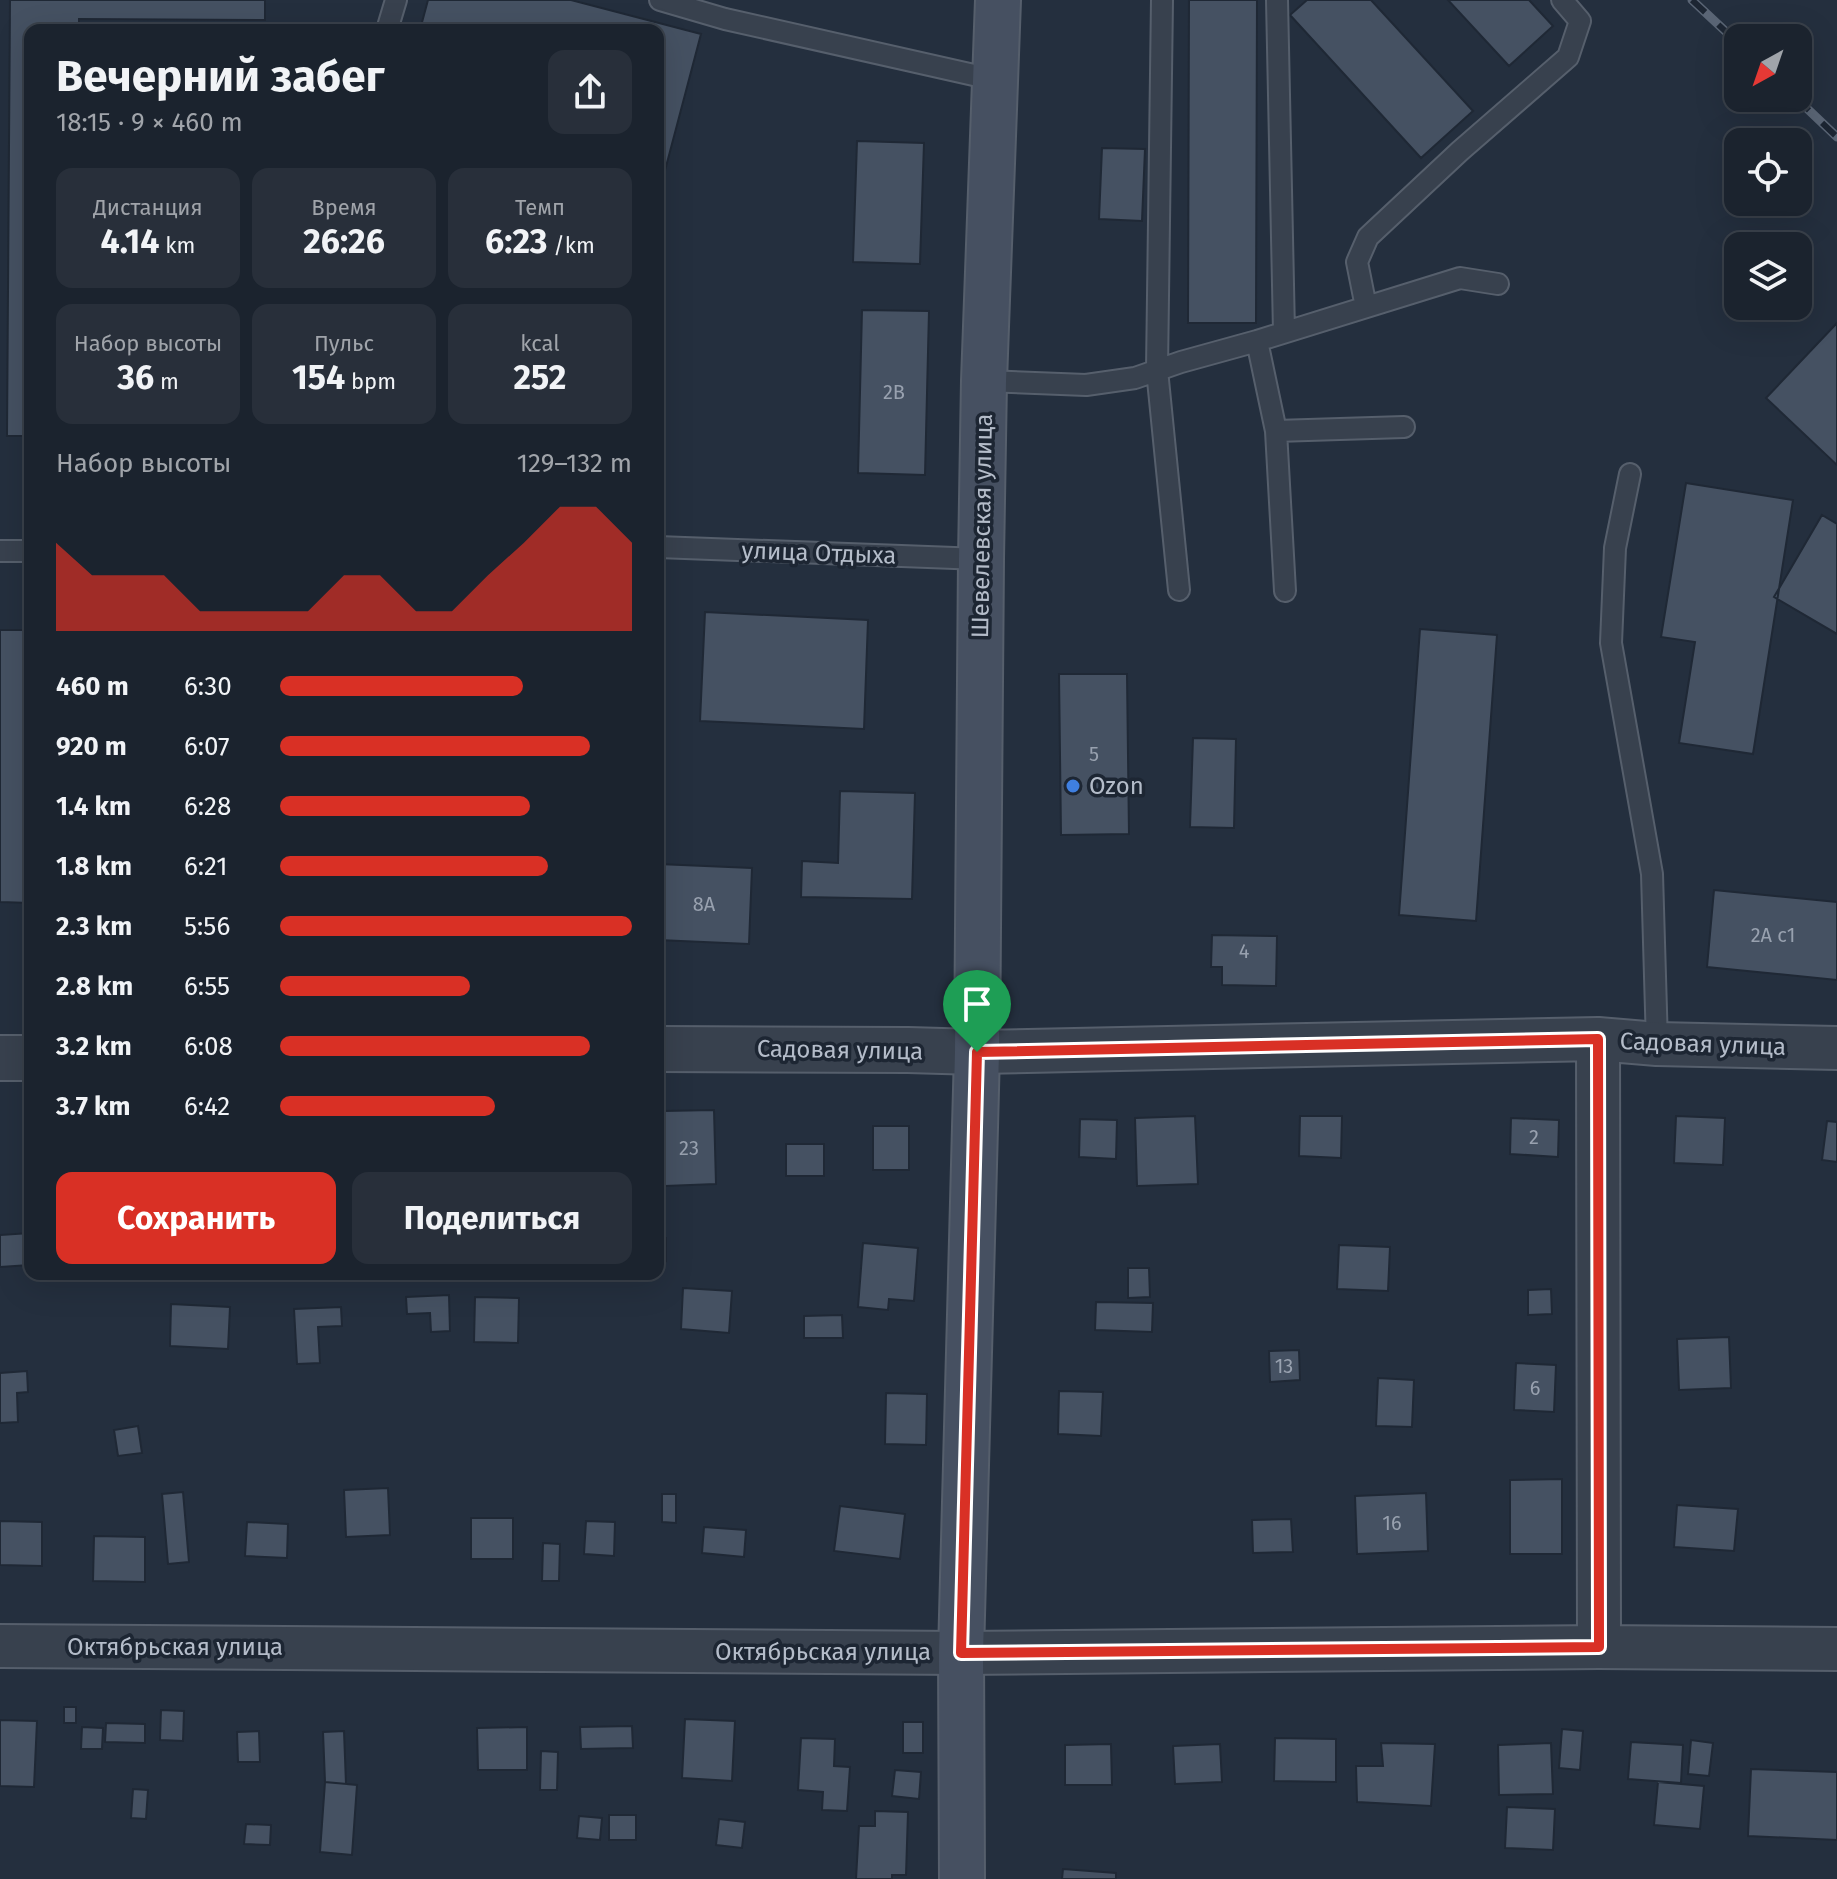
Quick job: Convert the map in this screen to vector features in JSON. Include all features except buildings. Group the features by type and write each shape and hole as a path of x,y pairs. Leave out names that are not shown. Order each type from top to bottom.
{"main road":[{"name":"Шевелевская улица","path":"962,1879 961,1653 977,1052 984,381 998,0"}],"street":[{"name":"Садовая улица","path":"664,1049 977,1052 1598,1039 1657,1044 1837,1048"},
{"path":"1598,1039 1599,1647"},
{"path":"0,1058 24,1058"},
{"name":"Октябрьская улица","path":"0,1646 961,1653 1599,1647 1837,1649"}],"lane":[{"path":"389,24 396,0"},
{"path":"660,0 725,19 996,80"},
{"path":"1162,0 1157,370 1179,590"},
{"path":"1277,0 1284,332"},
{"path":"1366,307 1357,262 1368,237 1568,57 1580,21 1562,0"},
{"path":"984,381 1086,385 1135,378 1460,278 1498,284"},
{"path":"1257,341 1276,431 1285,591"},
{"path":"1276,431 1404,427"},
{"path":"1630,474 1615,548 1611,643 1652,874 1657,1044"},
{"name":"улица Отдыха","path":"664,547 981,559"},
{"path":"0,551 24,551"}],"railway":[{"path":"1692,0 1724,30"},
{"path":"1811,112 1837,137"}],"place":[{"name":"Ozon","path":"1073,786"}],"route":[{"path":"1598,1039 1599,1647 961,1653 977,1052 1598,1039"}]}
